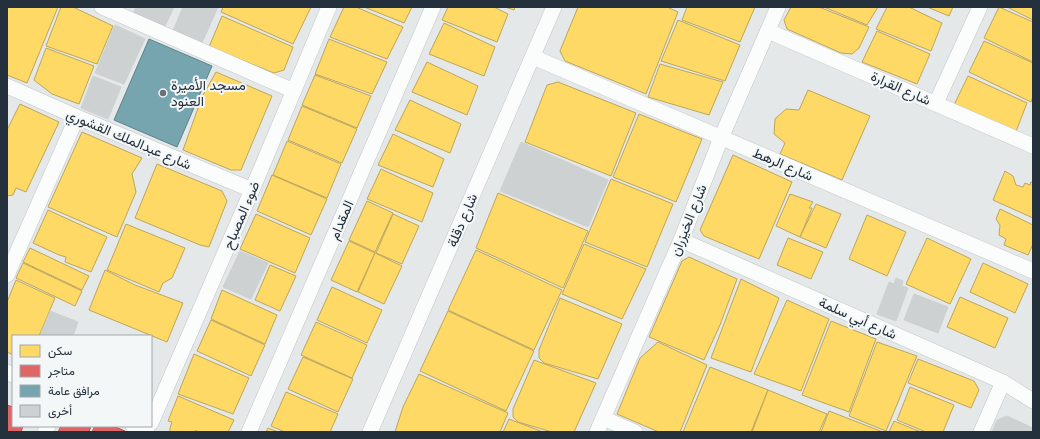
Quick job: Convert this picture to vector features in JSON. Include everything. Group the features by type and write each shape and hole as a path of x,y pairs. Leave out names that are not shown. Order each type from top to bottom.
{"street":[{"path":"102,7 294,91"},
{"name":"ضوء المصباح","path":"152,421 329,7"},
{"name":"المقدام","path":"249,432 433,7"},
{"name":"شارع دقلة","path":"373,431 554,7"},
{"name":"شارع الخيزران","path":"597,432 681,240 721,138 778,7"},
{"path":"936,104 980,7"},
{"name":"شارع القرارة","path":"768,30 1033,146"},
{"name":"شارع الرهط","path":"533,57 1033,270"},
{"name":"شارع عبدالملك القشوري","path":"7,86 252,190"},
{"path":"7,275 77,117"},
{"name":"شارع أبي سلمة","path":"681,240 1002,382 1033,401"},
{"path":"981,432 1002,382"},
{"path":"603,418 636,432"},
{"path":"135,427 147,432"}],"building: سكن":[{"path":"7,7 58,7 27,83 7,75"},
{"path":"61,7 73,7 113,26 97,64 46,46"},
{"path":"223,7 311,7 293,44 221,12"},
{"path":"344,7 356,7 403,27 387,59 330,37"},
{"path":"364,7 412,7 404,23"},
{"path":"448,7 494,7 508,14 497,42 442,20"},
{"path":"505,7 515,7 514,10"},
{"path":"578,7 667,7 678,12 646,94 565,61 560,51"},
{"path":"687,7 755,7 740,42 682,20"},
{"path":"791,7 819,7 869,27 859,48 852,54 841,53 787,29 784,20"},
{"path":"824,7 878,7 867,25"},
{"path":"887,7 909,7 942,23 931,51 876,29"},
{"path":"927,7 953,7 949,16"},
{"path":"999,7 1033,22 1033,62 984,38"},
{"path":"1007,7 1033,7 1033,20"},
{"path":"222,16 293,47 284,70 274,73 209,47"},
{"path":"678,20 740,45 725,81 661,61"},
{"path":"444,23 495,47 484,76 429,54"},
{"path":"877,31 930,54 917,84 862,62"},
{"path":"329,39 387,62 372,94 315,74"},
{"path":"984,41 1033,63 1033,96 1031,102 969,72"},
{"path":"46,48 94,66 79,104 52,94 34,80"},
{"path":"427,62 478,86 467,115 412,92"},
{"path":"660,64 723,82 709,115 648,97"},
{"path":"216,72 272,96 241,170 231,170 183,150 202,97"},
{"path":"315,75 371,96 357,128 302,105"},
{"path":"968,76 1027,103 1015,134 953,107"},
{"path":"558,82 636,113 611,176 525,142 547,85"},
{"path":"808,90 870,116 842,180 780,154 785,143 774,134 775,119 786,109 799,110"},
{"path":"410,100 461,124 450,153 395,130"},
{"path":"20,104 59,122 26,192 16,188 13,195 7,196 7,130"},
{"path":"302,106 357,129 342,163 288,140"},
{"path":"639,114 702,139 676,202 613,177"},
{"path":"82,132 142,158 132,174 136,192 117,237 48,207"},
{"path":"393,134 444,159 433,187 378,165"},
{"path":"287,141 341,164 327,198 273,175"},
{"path":"733,155 792,182 759,259 704,236 700,230"},
{"path":"157,164 222,191 227,201 209,247 200,245 135,218"},
{"path":"381,169 433,193 422,222 367,199"},
{"path":"1005,171 1013,176 1016,185 1023,187 1025,183 1030,185 1031,182 1033,183 1033,218 993,200"},
{"path":"272,175 327,199 311,235 257,211"},
{"path":"611,179 673,204 647,267 585,242"},
{"path":"498,193 588,231 563,288 476,248"},
{"path":"790,194 813,202 809,208 812,208 800,237 776,226"},
{"path":"367,201 393,213 375,252 349,240"},
{"path":"816,204 841,214 826,248 800,237"},
{"path":"1000,209 1033,225 1033,244 1028,255 1004,245 1006,239 999,235 1000,225 996,219"},
{"path":"48,210 107,237 91,272 65,262 66,257 33,243"},
{"path":"256,214 310,238 295,273 240,249"},
{"path":"393,214 419,226 402,264 376,253"},
{"path":"867,215 906,232 887,276 849,259"},
{"path":"126,224 185,248 172,278 163,283 159,292 107,270"},
{"path":"788,238 823,252 811,279 777,265"},
{"path":"927,238 971,259 950,304 906,284"},
{"path":"349,241 375,253 357,292 331,280"},
{"path":"584,244 646,269 622,319 562,294"},
{"path":"30,248 89,276 82,290 23,262"},
{"path":"476,250 562,290 534,350 448,310"},
{"path":"375,253 402,266 384,304 358,292"},
{"path":"689,257 737,279 720,325 704,360 649,337 682,261"},
{"path":"23,263 82,291 75,306 16,278"},
{"path":"983,263 1028,284 1015,313 970,292"},
{"path":"270,265 296,276 280,311 255,300"},
{"path":"105,270 135,285 183,303 167,342 89,310"},
{"path":"741,279 779,298 751,372 711,358"},
{"path":"16,280 55,298 39,335 12,335 12,354 7,352 7,302"},
{"path":"332,287 382,310 367,343 317,320"},
{"path":"222,290 277,315 265,344 211,319"},
{"path":"960,297 1008,318 995,348 947,327"},
{"path":"560,298 622,324 598,379 544,363 539,358 539,350"},
{"path":"787,300 829,319 801,391 754,374"},
{"path":"448,311 534,351 506,411 420,371"},
{"path":"211,320 265,345 251,376 197,351"},
{"path":"831,321 876,339 849,412 802,395"},
{"path":"316,322 367,345 352,378 301,355"},
{"path":"658,342 707,365 680,432 659,432 617,414 640,358"},
{"path":"877,342 917,356 886,431 849,416"},
{"path":"194,354 249,378 233,414 178,394"},
{"path":"303,357 353,379 338,412 288,389"},
{"path":"918,359 974,381 979,390 971,408 908,383"},
{"path":"534,360 596,383 574,432 552,432 518,422 513,417 513,409"},
{"path":"710,367 768,390 751,432 683,432"},
{"path":"419,374 508,413 500,432 395,432 403,407"},
{"path":"910,387 954,405 943,432 926,432 897,420"},
{"path":"768,390 827,414 819,432 752,432"},
{"path":"286,392 338,414 330,432 285,432 271,426"},
{"path":"178,396 234,420 228,432 197,432 196,430 195,432 170,432 172,422 168,421"},
{"path":"829,411 883,432 821,432"},
{"path":"509,419 543,432 503,432"},
{"path":"894,421 921,432 889,432"},
{"path":"268,428 278,432 266,432"}],"building: متاجر":[{"path":"7,405 12,407 12,427 23,427 21,432 7,432"},
{"path":"60,427 91,427 89,432 58,432"},
{"path":"94,427 115,427 125,431 125,432 92,432"}],"building: مرافق عامة":[{"name":"مسجد الأميرة العنود","path":"149,39 212,66 177,147 114,120"}],"building: أخرى":[{"path":"136,7 174,7 165,26 131,18"},
{"path":"183,7 218,7 201,45 172,33"},
{"path":"115,25 145,39 124,84 95,73"},
{"path":"93,76 121,87 108,119 81,108"},
{"path":"521,142 608,180 588,227 500,191"},
{"path":"240,251 268,263 251,299 223,287"},
{"path":"896,278 903,281 902,286 908,288 896,321 877,314 889,282 894,284"},
{"path":"914,294 948,307 938,333 904,320"},
{"path":"50,311 78,322 73,335 40,335"},
{"path":"1007,416 1033,428 1033,432 992,432 997,420"}],"place":[{"name":"مسجد الأميرة العنود","path":"163,93"}]}
